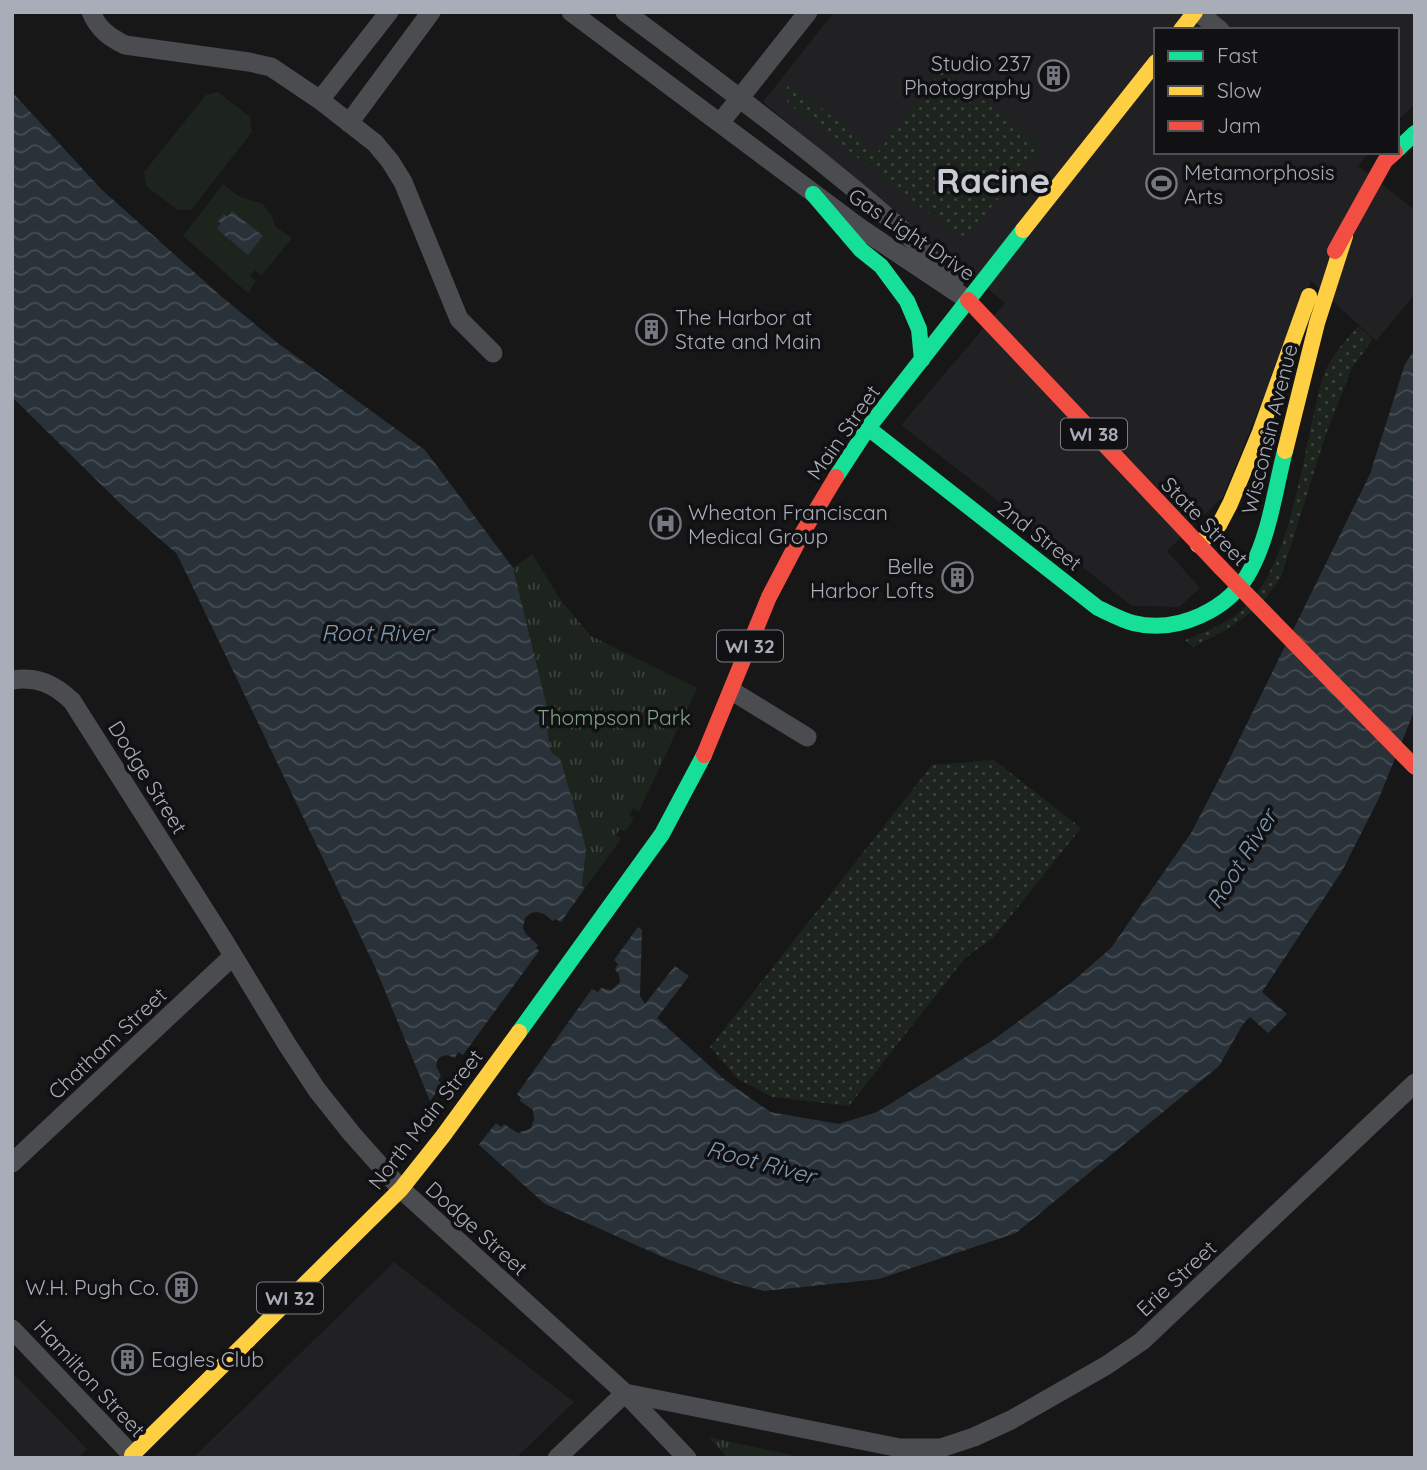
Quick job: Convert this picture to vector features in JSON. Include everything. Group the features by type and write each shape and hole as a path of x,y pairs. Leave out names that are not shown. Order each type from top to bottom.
{"main road":[{"path":"1183,28 1196,12"},
{"name":"Main Street","path":"612,904 662,834 682,799 713,735 789,555 830,485 869,428 1154,65"},
{"name":"Wisconsin Avenue","path":"1399,145 1415,133"},
{"name":"Wisconsin Avenue","path":"1198,545 1219,525 1230,504 1260,432 1314,281 1345,236 1388,154"},
{"path":"813,194 840,227 881,266 902,293 919,329 922,360"},
{"name":"Wisconsin Avenue","path":"1204,614 1221,604 1241,584 1259,550 1317,323 1345,236"},
{"name":"State Street","path":"968,300 1198,545 1415,767"},
{"name":"2nd Street","path":"869,428 1098,608 1132,622 1150,625 1167,625 1204,614"},
{"name":"North Main Street","path":"132,1457 401,1189 443,1136 612,904"}],"street":[{"path":"91,12 96,24 111,38 125,45 271,67 320,100 375,143 403,182 459,319 493,354"},
{"path":"320,100 389,12"},
{"path":"349,123 431,12"},
{"name":"Gas Light Drive","path":"571,12 813,194 911,264 968,300"},
{"name":"Gas Light Drive","path":"625,12 740,98 905,231 968,300"},
{"path":"720,123 808,12"},
{"path":"1196,12 1217,28"},
{"name":"Dodge Street","path":"12,680 24,678 41,681 56,687 72,701 317,1090 352,1134 401,1189 625,1393 687,1458"},
{"path":"732,691 807,737"},
{"name":"Chatham Street","path":"12,1163 233,956"},
{"name":"Erie Street","path":"939,1453 1011,1420 1107,1365 1142,1341 1415,1083"},
{"name":"Hamilton Street","path":"12,1329 132,1457"},
{"path":"557,1458 625,1393 900,1448 939,1453"}],"shaded area":[{"path":"834,12 1415,12 1415,104 1399,119 1399,28 1154,28 1154,154 1367,154 1358,166 1415,210 1415,294 1376,341 1311,281 1223,497 1167,551 1200,588 1179,607 1132,606 901,425 1005,303 763,102"},
{"path":"394,1262 574,1402 516,1458 193,1458"},
{"path":"12,1372 87,1449 78,1458 12,1458"}],"green space":[{"path":"944,68 1041,147 967,236 956,235 788,103 784,92 790,83 877,153"},
{"path":"218,92 250,117 252,132 191,210 178,210 146,186 144,172 206,95"},
{"path":"223,184 238,196 263,204 276,227 292,238 261,276 255,270 250,276 256,281 248,293 183,236"},
{"path":"1358,326 1373,339 1352,368 1326,434 1281,577 1263,601 1243,619 1193,647 1185,640 1215,628 1236,615 1258,592 1271,569 1291,515 1323,378 1335,355"},
{"name":"Thompson Park","path":"532,554 562,602 591,636 697,688 639,811 633,808 629,815 634,818 626,831 620,829 616,835 621,839 585,888 582,886 586,848 555,755 549,747 547,729 552,726 513,568"},
{"path":"994,760 1081,828 994,937 965,958 849,1106 772,1097 738,1079 710,1047 932,765"},
{"path":"708,1437 805,1458 728,1458"}],"water":[{"name":"Root River","path":"12,92 101,189 222,297 279,344 425,450 513,568 552,727 547,729 549,746 552,753 560,758 586,848 582,886 642,930 640,996 645,1004 675,966 689,976 657,1018 725,1080 770,1112 839,1124 877,1112 993,1040 1072,982 1111,948 1191,833 1227,764 1370,474 1405,364 1415,349 1415,709 1379,798 1342,871 1262,992 1287,1014 1268,1033 1250,1017 1243,1024 1219,1066 1016,1233 879,1279 764,1291 667,1259 545,1204 430,1101 376,969 177,554 12,400"},
{"path":"232,211 263,236 248,255 217,229 221,223 218,221 224,214 227,217"}],"pier":[{"path":"585,888 638,927 614,960 618,964 615,969 620,982 611,990 601,988 598,992 592,989 517,1094 521,1098 520,1101 533,1110 531,1128 518,1133 504,1124 501,1127 496,1123 477,1147 428,1104 442,1084 438,1080 441,1076 436,1066 437,1061 447,1055 455,1058 458,1052 463,1055 539,951 536,948 538,945 523,928 525,918 537,912 553,921 556,919 561,922"}],"traffic: fast":[{"path":"1399,148 1415,133"},
{"path":"813,194 861,250 881,266 907,301 919,329 922,360"},
{"path":"836,477 868,428 1023,230"},
{"path":"868,428 1098,608 1129,622 1150,626 1184,622 1201,616 1216,607 1242,584 1263,541 1285,451"},
{"path":"519,1032 662,834 704,755"}],"traffic: slow":[{"path":"1183,28 1195,12"},
{"path":"1023,230 1154,65"},
{"path":"1285,451 1317,323 1345,236"},
{"path":"1198,545 1219,525 1230,504 1260,432 1309,296"},
{"path":"134,1458 132,1455 401,1189 519,1032"}],"traffic: jam":[{"path":"1335,251 1385,161 1393,154"},
{"path":"968,300 1221,568"},
{"path":"704,755 769,597 836,477"},
{"path":"1221,568 1415,767"}],"place":[{"name":"Studio 237 Photography","path":"1054,75"},
{"name":"Metamorphosis Arts","path":"1161,184"},
{"name":"The Harbor at State and Main","path":"652,329"},
{"name":"Wheaton Franciscan Medical Group","path":"665,524"},
{"name":"Belle Harbor Lofts","path":"957,578"},
{"name":"W.H. Pugh Co.","path":"182,1287"},
{"name":"Eagles Club","path":"128,1359"}],"district":[{"name":"Racine","path":"993,180"}]}
